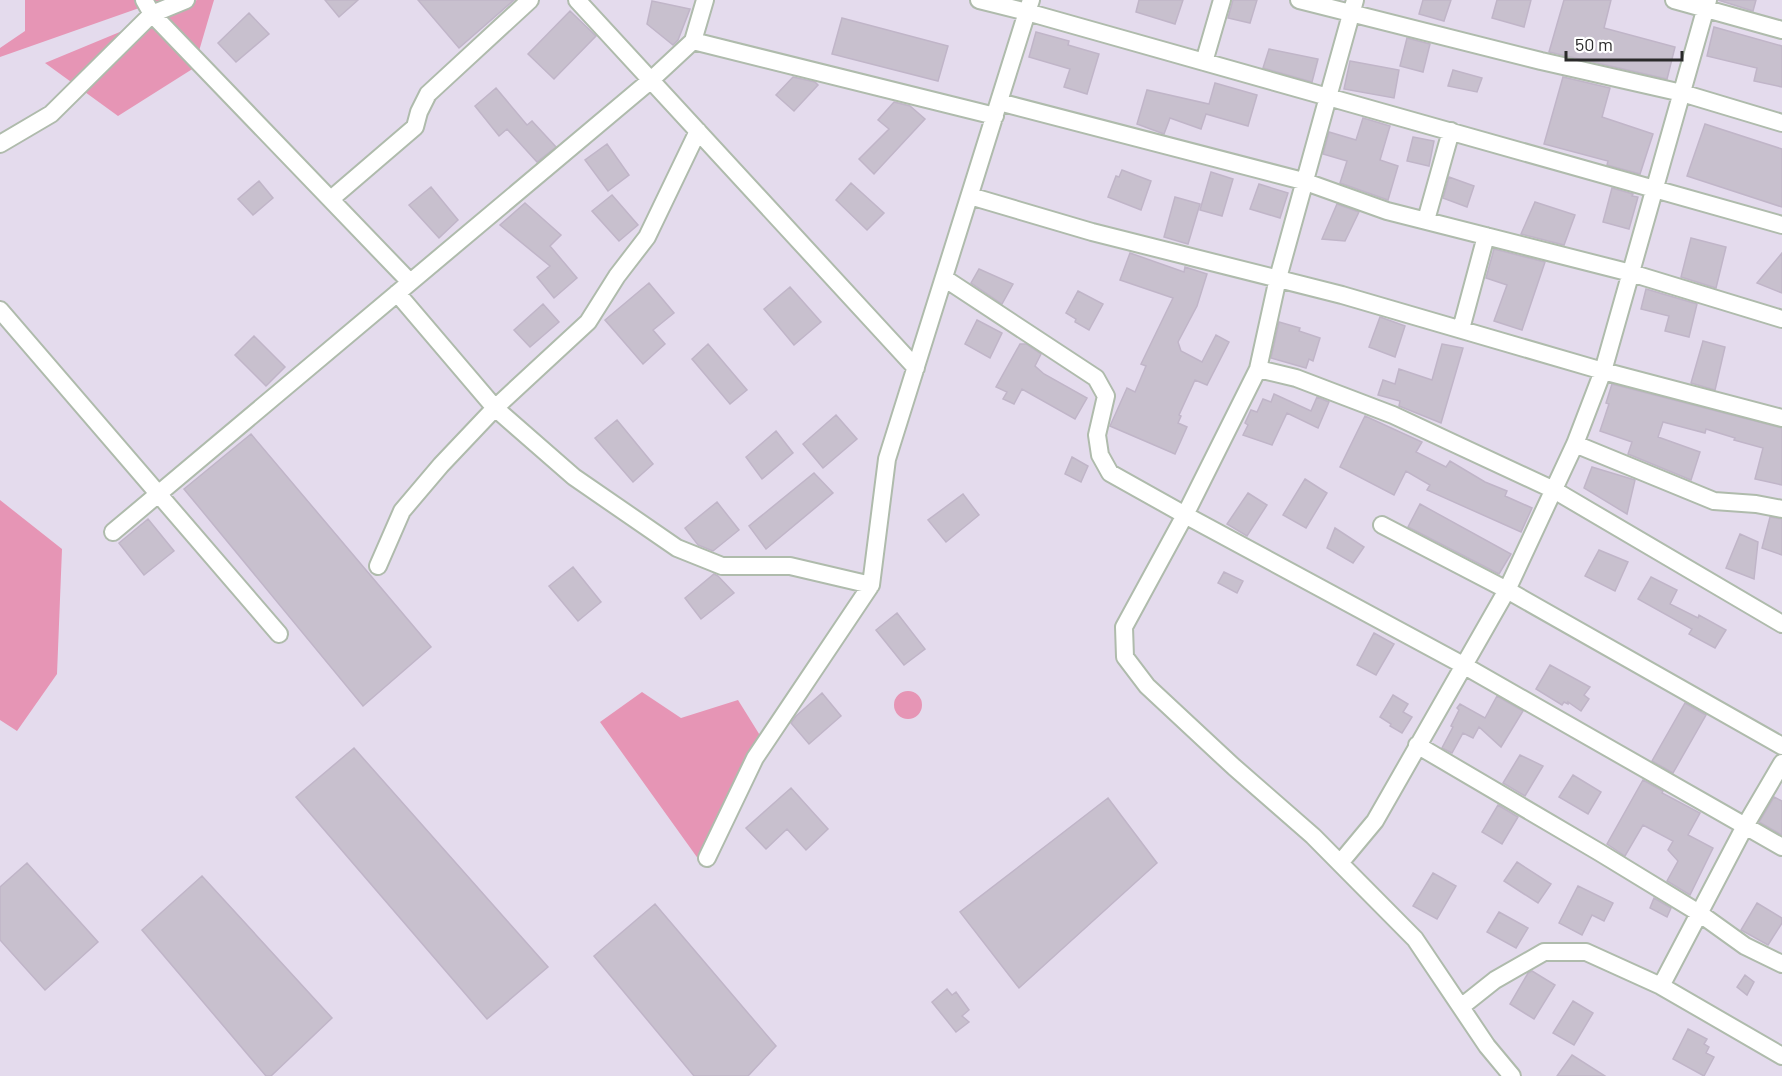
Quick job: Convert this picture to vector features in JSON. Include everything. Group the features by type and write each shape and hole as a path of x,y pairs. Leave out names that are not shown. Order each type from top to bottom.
{"street":[{"path":"0,144 51,114 148,7 186,0"},
{"path":"330,199 415,128 428,94 530,0"},
{"path":"577,0 916,368"},
{"path":"113,532 651,80 693,41 705,0"},
{"path":"979,0 1029,6 1204,62 1782,225"},
{"path":"1204,62 1222,0"},
{"path":"1299,0 1353,7 1682,93 1782,123"},
{"path":"1674,0 1707,4 1782,30"},
{"path":"1340,863 1375,821 1507,591 1575,444 1604,371 1707,4"},
{"path":"707,858 755,758 871,585 887,459 1029,6"},
{"path":"148,7 411,282"},
{"path":"1353,7 1278,278 1258,369 1185,515 1124,627 1125,657 1147,686 1313,836 1415,939 1487,1046 1512,1076"},
{"path":"693,41 1304,181 1387,211 1631,273 1782,319"},
{"path":"378,566 402,511 441,465 495,408 588,322 617,276 647,237 698,131"},
{"path":"1426,220 1451,131"},
{"path":"970,196 1092,231 1278,278 1604,371 1782,418"},
{"path":"1461,329 1486,236"},
{"path":"944,278 1096,378 1106,396 1097,435 1100,455 1110,472 1463,665 1782,847"},
{"path":"397,294 495,408 574,477 677,548 722,566 790,566 871,585"},
{"path":"0,310 279,634"},
{"path":"1258,369 1296,378 1393,415 1554,490 1782,624"},
{"path":"1575,444 1714,501 1756,504 1782,509"},
{"path":"1382,525 1507,591 1782,746"},
{"path":"1417,746 1699,913 1744,946 1782,964"},
{"path":"1661,986 1744,826 1782,763"},
{"path":"1461,1007 1495,980 1544,952 1586,952 1661,986 1782,1056"}],"shaded area":[{"path":"25,0 162,0 0,57 0,48 25,31"},
{"path":"197,0 214,0 194,68 118,116 45,63"},
{"path":"0,500 62,549 57,674 17,731 0,720"},
{"path":"908,691 918,695 922,705 918,715 908,719 898,715 894,705 898,695"},
{"path":"642,692 681,718 738,700 761,737 699,860 600,722"}],"building":[{"path":"325,0 358,0 339,17"},
{"path":"418,0 514,0 459,48"},
{"path":"1139,0 1183,0 1175,24 1136,12"},
{"path":"1233,0 1257,0 1250,23 1228,18"},
{"path":"1423,0 1451,0 1444,21 1419,14"},
{"path":"1497,0 1531,0 1524,27 1492,18"},
{"path":"1564,0 1611,0 1604,28 1675,47 1667,79 1549,52"},
{"path":"1718,0 1756,0 1753,11"},
{"path":"652,1 690,9 678,40 673,45 647,24"},
{"path":"570,11 596,36 554,79 528,54"},
{"path":"249,13 269,34 236,62 218,43"},
{"path":"842,18 948,46 938,81 832,54"},
{"path":"1714,27 1782,46 1782,87 1754,81 1757,68 1707,56"},
{"path":"1036,32 1069,41 1068,45 1099,54 1087,94 1064,87 1070,69 1029,57"},
{"path":"1407,38 1430,44 1423,72 1400,66"},
{"path":"1269,49 1318,59 1312,82 1263,68"},
{"path":"1350,61 1399,70 1394,98 1344,89"},
{"path":"1453,70 1482,78 1477,92 1448,86"},
{"path":"793,77 815,82 818,85 794,111 776,95"},
{"path":"1563,77 1610,88 1602,117 1653,134 1640,174 1607,165 1608,161 1544,144"},
{"path":"1215,83 1257,95 1248,126 1206,114 1201,129 1170,118 1164,134 1137,124 1147,90 1209,104"},
{"path":"496,88 527,125 532,121 556,147 537,162 507,129 499,136 475,106"},
{"path":"894,102 910,106 925,119 874,174 859,159 889,129 878,120"},
{"path":"1363,118 1390,126 1380,160 1398,166 1388,200 1340,183 1347,161 1323,154 1329,132 1356,140"},
{"path":"1705,124 1782,149 1782,207 1687,176"},
{"path":"1413,137 1434,141 1429,166 1407,161"},
{"path":"607,144 629,175 608,191 585,160"},
{"path":"1122,170 1151,181 1141,210 1108,197 1116,176 1119,177"},
{"path":"1211,172 1233,179 1222,216 1200,210"},
{"path":"1449,177 1474,186 1467,207 1443,198"},
{"path":"259,181 273,198 253,215 238,199"},
{"path":"851,183 884,213 867,230 836,200"},
{"path":"1259,184 1288,193 1280,218 1250,209"},
{"path":"431,187 458,220 439,238 409,205"},
{"path":"1612,188 1638,197 1629,229 1603,222"},
{"path":"612,195 638,225 619,241 592,211"},
{"path":"1175,197 1200,204 1188,244 1164,237"},
{"path":"1535,202 1575,215 1564,245 1521,234"},
{"path":"525,203 561,235 550,246 577,278 554,298 537,277 550,266 500,225"},
{"path":"1337,204 1359,212 1345,241 1322,239"},
{"path":"1691,238 1726,247 1716,288 1681,277"},
{"path":"1494,249 1545,262 1522,330 1494,321 1507,285 1486,278"},
{"path":"1130,253 1184,272 1185,267 1207,274 1197,306 1178,342 1181,351 1202,362 1216,335 1229,342 1207,385 1195,380 1179,415 1181,416 1178,423 1187,427 1175,454 1110,426 1127,388 1135,392 1146,366 1141,364 1173,298 1120,280"},
{"path":"1782,253 1782,293 1757,283"},
{"path":"979,269 1013,284 1002,304 971,283"},
{"path":"649,283 674,313 653,330 665,344 643,364 605,320"},
{"path":"790,287 821,322 794,345 764,309"},
{"path":"1646,289 1697,304 1689,337 1665,331 1669,316 1641,309"},
{"path":"1078,291 1103,304 1089,330 1075,322 1076,319 1066,313"},
{"path":"543,304 559,322 530,347 514,330"},
{"path":"1380,317 1405,326 1395,357 1369,347"},
{"path":"977,320 1002,333 990,358 965,344"},
{"path":"1279,322 1300,328 1299,331 1320,338 1313,361 1309,359 1306,368 1271,358"},
{"path":"254,336 285,367 266,386 235,355"},
{"path":"1703,341 1725,347 1715,390 1691,383"},
{"path":"708,344 747,390 730,404 692,359"},
{"path":"1020,344 1026,344 1041,354 1035,366 1044,374 1087,398 1075,419 1022,389 1014,404 1003,399 1007,392 996,387"},
{"path":"1442,344 1463,348 1441,423 1399,406 1400,401 1378,395 1383,380 1395,384 1399,369 1432,380"},
{"path":"1612,384 1782,428 1782,485 1755,479 1763,448 1706,429 1705,433 1663,422 1658,437 1700,452 1691,480 1628,454 1632,442 1600,431 1609,404 1606,403"},
{"path":"1274,394 1311,411 1317,397 1329,402 1318,428 1287,413 1272,445 1243,435 1251,410 1257,412 1263,399 1271,402"},
{"path":"836,415 857,439 823,468 803,444"},
{"path":"1365,416 1422,442 1416,452 1446,467 1450,461 1485,482 1507,491 1505,496 1532,508 1521,532 1427,490 1430,485 1406,471 1394,495 1340,467"},
{"path":"617,420 653,464 633,482 595,438"},
{"path":"776,431 793,453 762,479 746,457"},
{"path":"251,434 431,647 363,706 184,489"},
{"path":"1072,457 1088,466 1081,482 1065,474"},
{"path":"1592,467 1635,480 1627,514 1584,488"},
{"path":"814,473 833,493 766,549 749,526"},
{"path":"1305,479 1327,493 1306,528 1283,515"},
{"path":"1248,493 1267,505 1247,536 1227,524"},
{"path":"963,494 979,515 946,542 928,520"},
{"path":"717,502 739,530 713,551 698,545 685,528"},
{"path":"1420,504 1511,554 1499,574 1408,527"},
{"path":"1770,517 1782,519 1782,555 1762,548"},
{"path":"148,519 174,551 144,575 119,543"},
{"path":"1335,528 1364,547 1353,563 1327,548"},
{"path":"1740,534 1758,542 1754,579 1726,568"},
{"path":"1599,550 1628,562 1615,591 1585,576"},
{"path":"573,567 601,602 578,621 549,586"},
{"path":"1224,572 1243,581 1237,593 1218,583"},
{"path":"714,574 734,593 701,619 685,598"},
{"path":"1651,577 1677,590 1670,604 1698,618 1699,615 1726,630 1715,648 1689,634 1692,629 1638,599"},
{"path":"897,613 925,649 904,665 876,630"},
{"path":"1374,633 1394,644 1376,675 1357,665"},
{"path":"1550,665 1590,687 1584,695 1589,699 1581,711 1568,702 1562,705 1536,689"},
{"path":"822,693 841,716 809,744 791,723"},
{"path":"1393,695 1408,704 1403,712 1412,717 1402,733 1380,717"},
{"path":"1497,696 1523,711 1501,747 1479,727 1473,738 1463,733 1452,753 1442,748 1453,727 1451,726 1460,704 1485,718"},
{"path":"1685,703 1706,715 1673,773 1652,761"},
{"path":"354,748 548,967 487,1019 296,797"},
{"path":"1520,755 1543,766 1525,796 1503,783"},
{"path":"1573,775 1601,792 1588,814 1559,797"},
{"path":"1643,780 1700,813 1688,835 1713,848 1690,895 1667,881 1678,861 1668,850 1673,841 1643,825 1625,856 1607,844"},
{"path":"791,788 828,829 806,850 787,829 766,849 746,828"},
{"path":"1774,797 1782,801 1782,835 1759,822"},
{"path":"1108,798 1157,863 1019,988 960,912"},
{"path":"1498,805 1518,817 1502,844 1482,832"},
{"path":"1517,862 1551,884 1538,903 1504,881"},
{"path":"27,863 98,942 45,990 0,940 0,887"},
{"path":"1433,873 1456,886 1437,919 1413,906"},
{"path":"202,876 332,1018 271,1076 266,1076 142,930"},
{"path":"1578,886 1613,903 1604,921 1592,915 1582,935 1559,923"},
{"path":"1654,898 1671,908 1667,917 1650,908"},
{"path":"1757,903 1782,918 1782,923 1768,945 1741,930"},
{"path":"655,904 776,1046 748,1076 694,1076 594,956"},
{"path":"1499,912 1528,928 1516,948 1487,932"},
{"path":"1532,971 1555,985 1534,1019 1510,1004 1528,973"},
{"path":"1745,975 1754,982 1747,995 1737,987"},
{"path":"947,989 952,995 956,992 969,1010 962,1016 969,1022 956,1032 932,1002"},
{"path":"1573,1001 1593,1013 1574,1045 1553,1033"},
{"path":"1688,1029 1707,1039 1704,1044 1709,1047 1706,1053 1714,1057 1704,1076 1673,1059"},
{"path":"1572,1055 1605,1076 1557,1076"}]}
